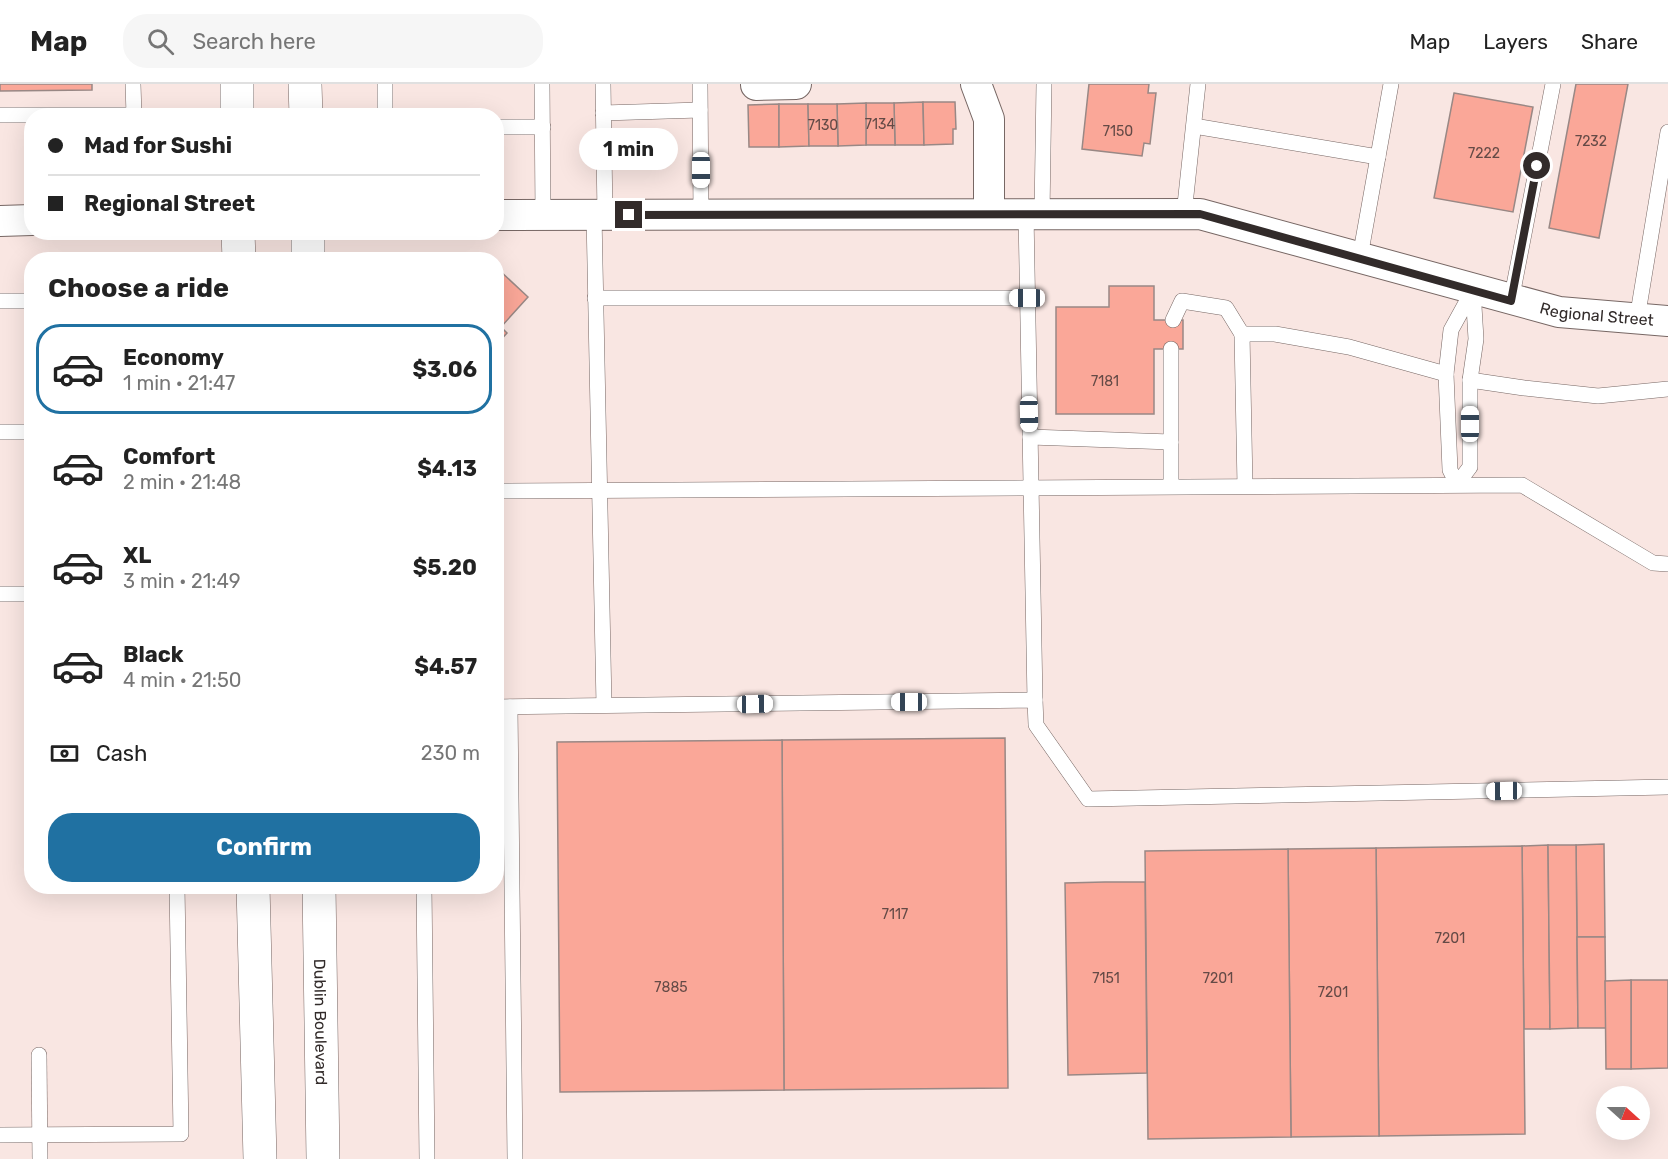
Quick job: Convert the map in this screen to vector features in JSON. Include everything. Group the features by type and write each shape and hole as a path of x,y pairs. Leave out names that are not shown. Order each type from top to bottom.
{"main road":[{"path":"237,84 237,108"},
{"path":"305,84 306,108"},
{"path":"253,894 259,1144 284,1159"},
{"name":"Dublin Boulevard","path":"318,894 323,1159"}],"street":[{"path":"756,85 796,84"},
{"path":"976,84 989,119 989,214"},
{"name":"Regional Street","path":"504,215 1200,214 1558,312 1668,321"},
{"path":"0,221 24,220"}],"lane":[{"path":"133,84 134,108"},
{"path":"385,84 385,108"},
{"path":"542,84 543,215"},
{"path":"603,84 595,298 604,705"},
{"path":"700,84 701,215"},
{"path":"1044,84 1027,298 1036,725 1088,799 1668,788"},
{"path":"1184,214 1198,84"},
{"path":"1360,257 1391,84"},
{"path":"1511,301 1552,91"},
{"path":"603,113 700,110"},
{"path":"0,115 24,115"},
{"path":"1194,126 1378,157"},
{"path":"504,128 543,127"},
{"path":"1637,319 1668,132"},
{"path":"1457,484 1450,470 1446,374 1451,330 1473,290"},
{"path":"1457,484 1470,467 1470,380 1476,339 1473,290"},
{"path":"595,298 1027,298"},
{"path":"0,301 24,301"},
{"path":"1173,320 1182,301 1227,308 1242,334 1245,486"},
{"path":"1242,334 1275,334 1349,347 1446,374"},
{"path":"1171,349 1171,486"},
{"path":"1470,380 1598,396 1668,389"},
{"path":"0,432 24,432"},
{"path":"1030,437 1171,442"},
{"path":"504,491 1522,485 1653,563 1668,564"},
{"path":"0,594 24,594"},
{"path":"504,706 1035,700"},
{"path":"504,744 515,1159"},
{"path":"0,1135 181,1134 177,894"},
{"path":"424,894 427,1159"},
{"path":"39,1055 40,1159"}],"building":[{"path":"0,84 92,84 92,90 0,91"},
{"path":"1089,84 1149,84 1148,93 1156,93 1150,144 1144,143 1142,156 1082,149"},
{"path":"1576,84 1628,84 1599,238 1549,228"},
{"path":"1454,93 1533,107 1513,212 1434,198"},
{"path":"923,102 924,145 895,145 894,103"},
{"path":"923,102 955,102 956,129 953,129 953,144 924,145"},
{"path":"866,103 894,103 895,145 866,145"},
{"path":"866,103 866,145 838,146 837,104"},
{"path":"779,104 779,147 749,147 748,105"},
{"path":"779,104 808,104 809,146 779,147"},
{"path":"808,104 837,104 838,146 809,146"},
{"path":"504,275 528,297 504,324"},
{"path":"1109,286 1154,286 1154,320 1183,320 1183,349 1154,349 1154,414 1056,414 1056,307 1109,307"},
{"path":"1005,738 1008,1088 784,1090 782,740"},
{"path":"782,740 784,1090 560,1092 557,742"},
{"path":"1604,844 1605,937 1577,937 1576,845"},
{"path":"1548,845 1550,1029 1524,1029 1522,846"},
{"path":"1548,845 1576,845 1578,1028 1550,1029"},
{"path":"1522,846 1525,1134 1379,1136 1376,848"},
{"path":"1376,848 1379,1136 1291,1137 1288,849"},
{"path":"1288,849 1291,1137 1148,1139 1145,851"},
{"path":"1145,882 1147,1073 1068,1075 1065,883"},
{"path":"1577,937 1605,937 1606,1028 1578,1028"},
{"path":"1631,980 1668,980 1668,1068 1631,1069"},
{"path":"1631,980 1631,1069 1606,1069 1605,981"}],"route":[{"path":"629,215 1200,214 1511,301 1537,166"}]}
